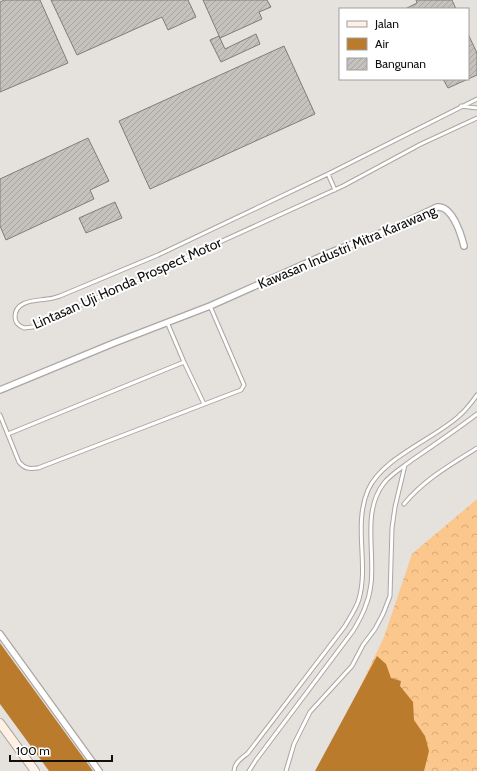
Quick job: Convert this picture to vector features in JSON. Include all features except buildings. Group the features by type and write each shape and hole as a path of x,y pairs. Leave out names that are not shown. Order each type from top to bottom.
{"street":[{"name":"Kawasan Industri Mitra Karawang","path":"0,390 210,306 329,253 391,229 437,208 441,207 450,213 459,230 464,246"},
{"path":"0,634 99,771"},
{"path":"0,723 35,771"}],"lane":[{"name":"Lintasan Uji Honda Prospect Motor","path":"477,99 328,174 158,255 60,296 26,302 16,311 16,322 24,328 33,327 335,190 421,144 477,118"},
{"path":"461,106 477,108"},
{"path":"328,174 335,190"},
{"path":"0,415 19,462 24,467 34,468 241,390 244,385 210,306"},
{"path":"167,322 204,404"},
{"path":"8,434 184,362"},
{"path":"234,771 234,767 248,753 345,626 354,612 359,599 362,582 361,520 368,490 378,475 400,457 459,416 477,395"},
{"path":"249,771 353,631 362,616 368,602 371,584 371,521 373,507 377,494 384,482 405,465 477,414"},
{"path":"404,504 421,485 477,448"},
{"path":"286,771 294,744 310,712 352,666 375,629 390,596 392,528 395,507 405,465"},
{"path":"248,753 256,760"}],"green space":[{"path":"477,499 477,771 320,771 384,637 412,554"}],"water":[{"path":"0,643 93,771 49,771 0,704"},
{"path":"377,656 386,664 391,678 401,681 400,686 413,702 414,720 425,736 429,751 424,771 315,771"}]}
